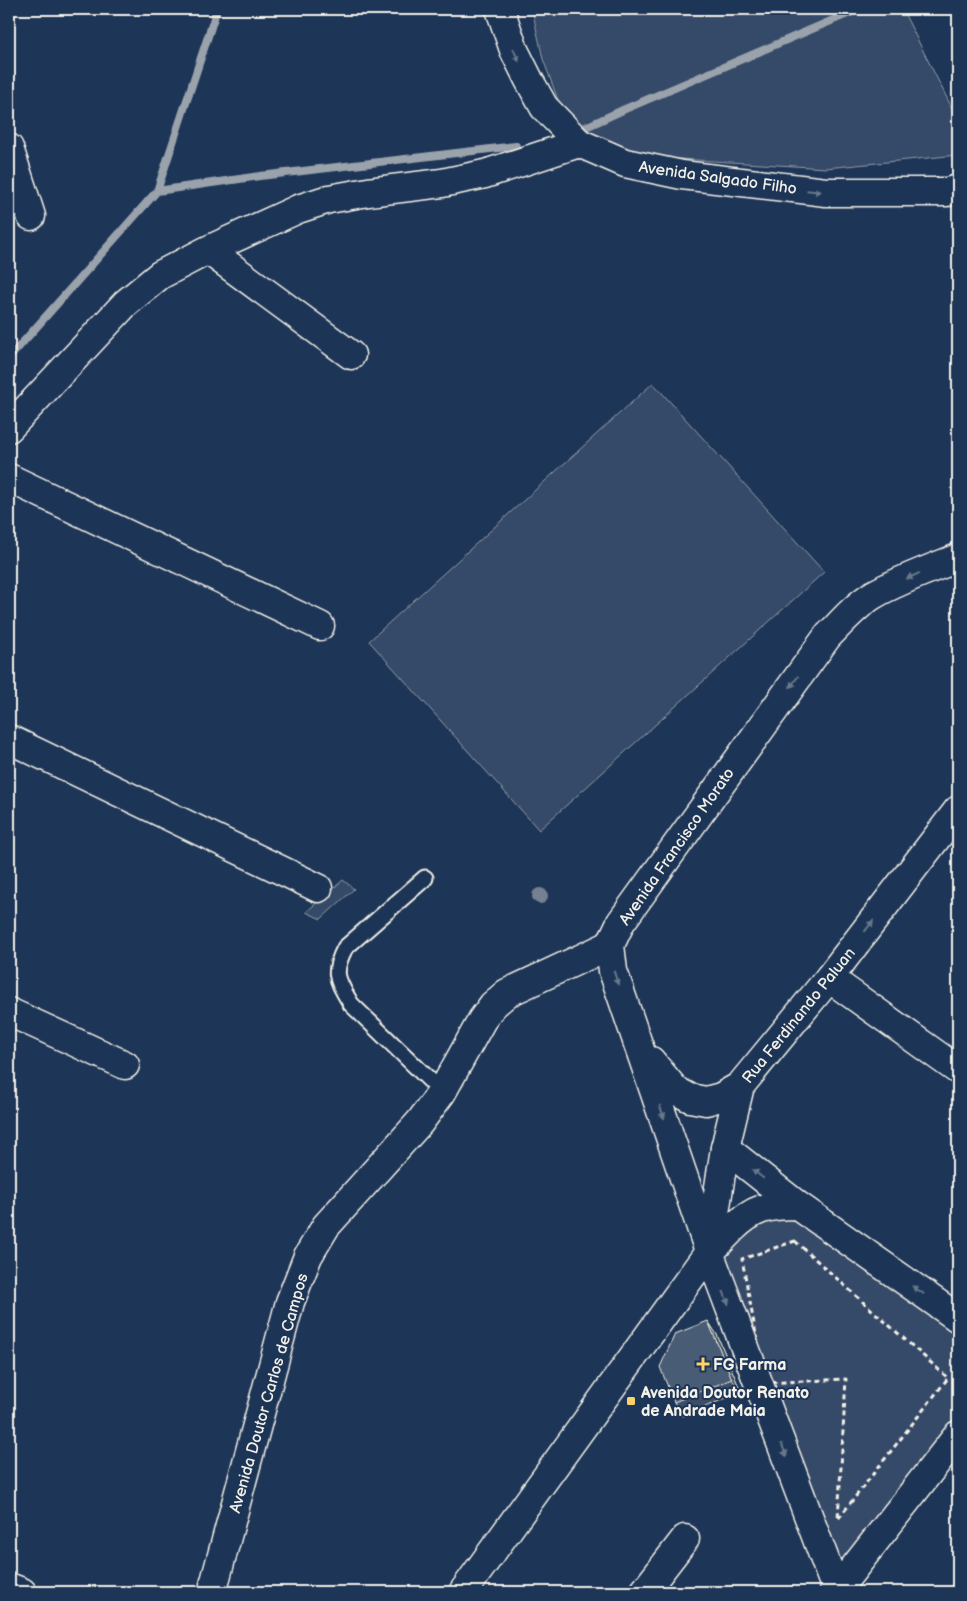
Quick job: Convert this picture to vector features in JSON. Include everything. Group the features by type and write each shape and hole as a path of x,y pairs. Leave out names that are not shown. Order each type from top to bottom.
{"street":[{"name":"Avenida Salgado Filho","path":"500,9 514,50 544,107 580,143 625,163 682,175 826,192 947,192 958,189"},
{"path":"9,428 126,303 160,275 208,250 298,209 329,199 442,183 485,174 580,143"},
{"path":"9,148 31,216"},
{"path":"208,250 351,355"},
{"path":"9,478 320,626"},
{"name":"Avenida Francisco Morato","path":"610,945 620,922 827,637 851,612 872,596 958,558"},
{"path":"9,740 318,888"},
{"name":"Rua Ferdinando Paluan","path":"709,1252 725,1148 740,1086 954,825"},
{"path":"610,945 613,971 709,1252 837,1591"},
{"name":"Avenida Doutor Carlos de Campos","path":"211,1590 290,1302 308,1256 326,1226 420,1122 442,1092 482,1020 493,1005 507,993 610,945"},
{"path":"829,978 958,1070"},
{"path":"9,1012 125,1065"},
{"path":"641,1049 675,1090 690,1098 706,1101 721,1097 740,1086"},
{"path":"725,1148 797,1205 958,1318"},
{"path":"462,1592 709,1252 743,1220 759,1209 780,1205 797,1205"},
{"path":"837,1591 958,1435"},
{"path":"644,1592 685,1539"},
{"path":"9,1587 22,1592"}],"lane":[{"path":"425,878 345,948 339,960 336,973 342,988 352,1004 442,1092"}],"path":[{"path":"796,1241 948,1378 838,1519 846,1379 765,1383 742,1259 796,1241"}],"shaded area":[{"path":"532,9 902,9 958,120 958,155 826,168 632,156 565,119 543,59"},
{"path":"653,383 824,572 539,830 369,641"},
{"path":"343,880 354,889 321,919 306,912"},
{"path":"792,1212 958,1328 958,1419 836,1569 717,1258 747,1228"}],"building":[{"name":"FG Farma","path":"708,1321 732,1379 674,1402 660,1367 675,1334"}],"waterway":[{"path":"9,358 157,191 217,9"},
{"path":"575,132 859,9"},
{"path":"157,191 260,176 516,146"}],"place":[{"name":"FG Farma","path":"703,1364"},
{"name":"Avenida Doutor Renato de Andrade Maia","path":"631,1401"}]}
